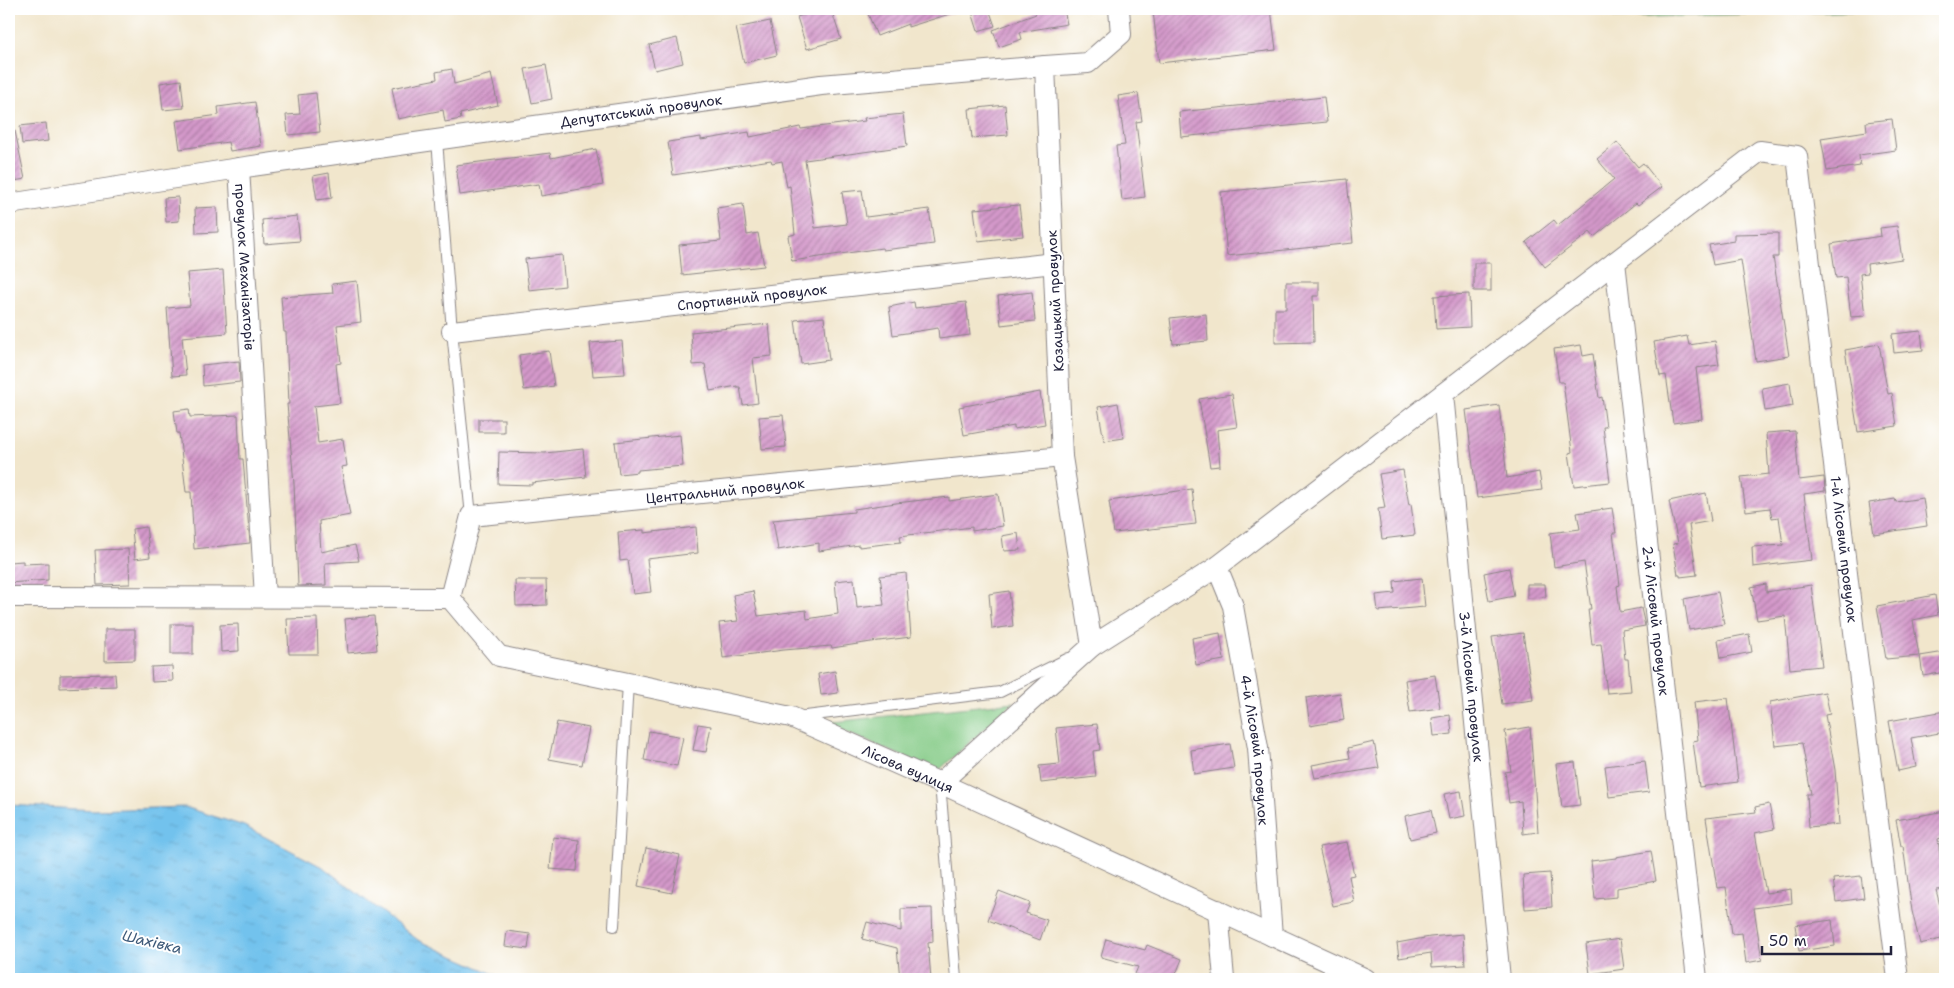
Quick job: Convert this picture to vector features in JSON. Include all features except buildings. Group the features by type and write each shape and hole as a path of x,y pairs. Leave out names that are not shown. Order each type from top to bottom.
{"street":[{"path":"1044,66 1088,63 1121,34 1118,9"},
{"name":"Депутатський провулок","path":"239,168 821,85 1044,66"},
{"name":"Козацький провулок","path":"1044,66 1062,457 1092,646"},
{"name":"1-й Лісовий провулок","path":"1615,262 1760,151 1796,156 1898,979"},
{"name":"провулок Механізаторів","path":"9,204 239,168 265,597"},
{"path":"940,783 1092,646 1216,567 1615,262"},
{"name":"2-й Лісовий провулок","path":"1615,262 1697,979"},
{"name":"Спортивний провулок","path":"452,331 1054,263"},
{"name":"3-й Лісовий провулок","path":"1443,394 1500,979"},
{"name":"Центральний провулок","path":"472,516 1062,457"},
{"path":"9,597 450,598 472,516"},
{"name":"4-й Лісовий провулок","path":"1216,567 1233,606 1258,748 1272,936"},
{"name":"Лісова вулиця","path":"450,598 500,656 791,718 940,783 1366,979"},
{"path":"1218,910 1224,979"}],"lane":[{"path":"437,140 452,331 472,516"},
{"path":"791,718 1000,692 1092,646"},
{"path":"614,926 628,683"},
{"path":"940,783 956,979"}],"green space":[{"path":"1614,9 1868,9 1868,11 1614,18"},
{"path":"1014,702 938,771 824,723"}],"water":[{"name":"Шахівка","path":"9,805 94,810 185,807 244,826 324,868 418,940 505,979 9,979"}]}
